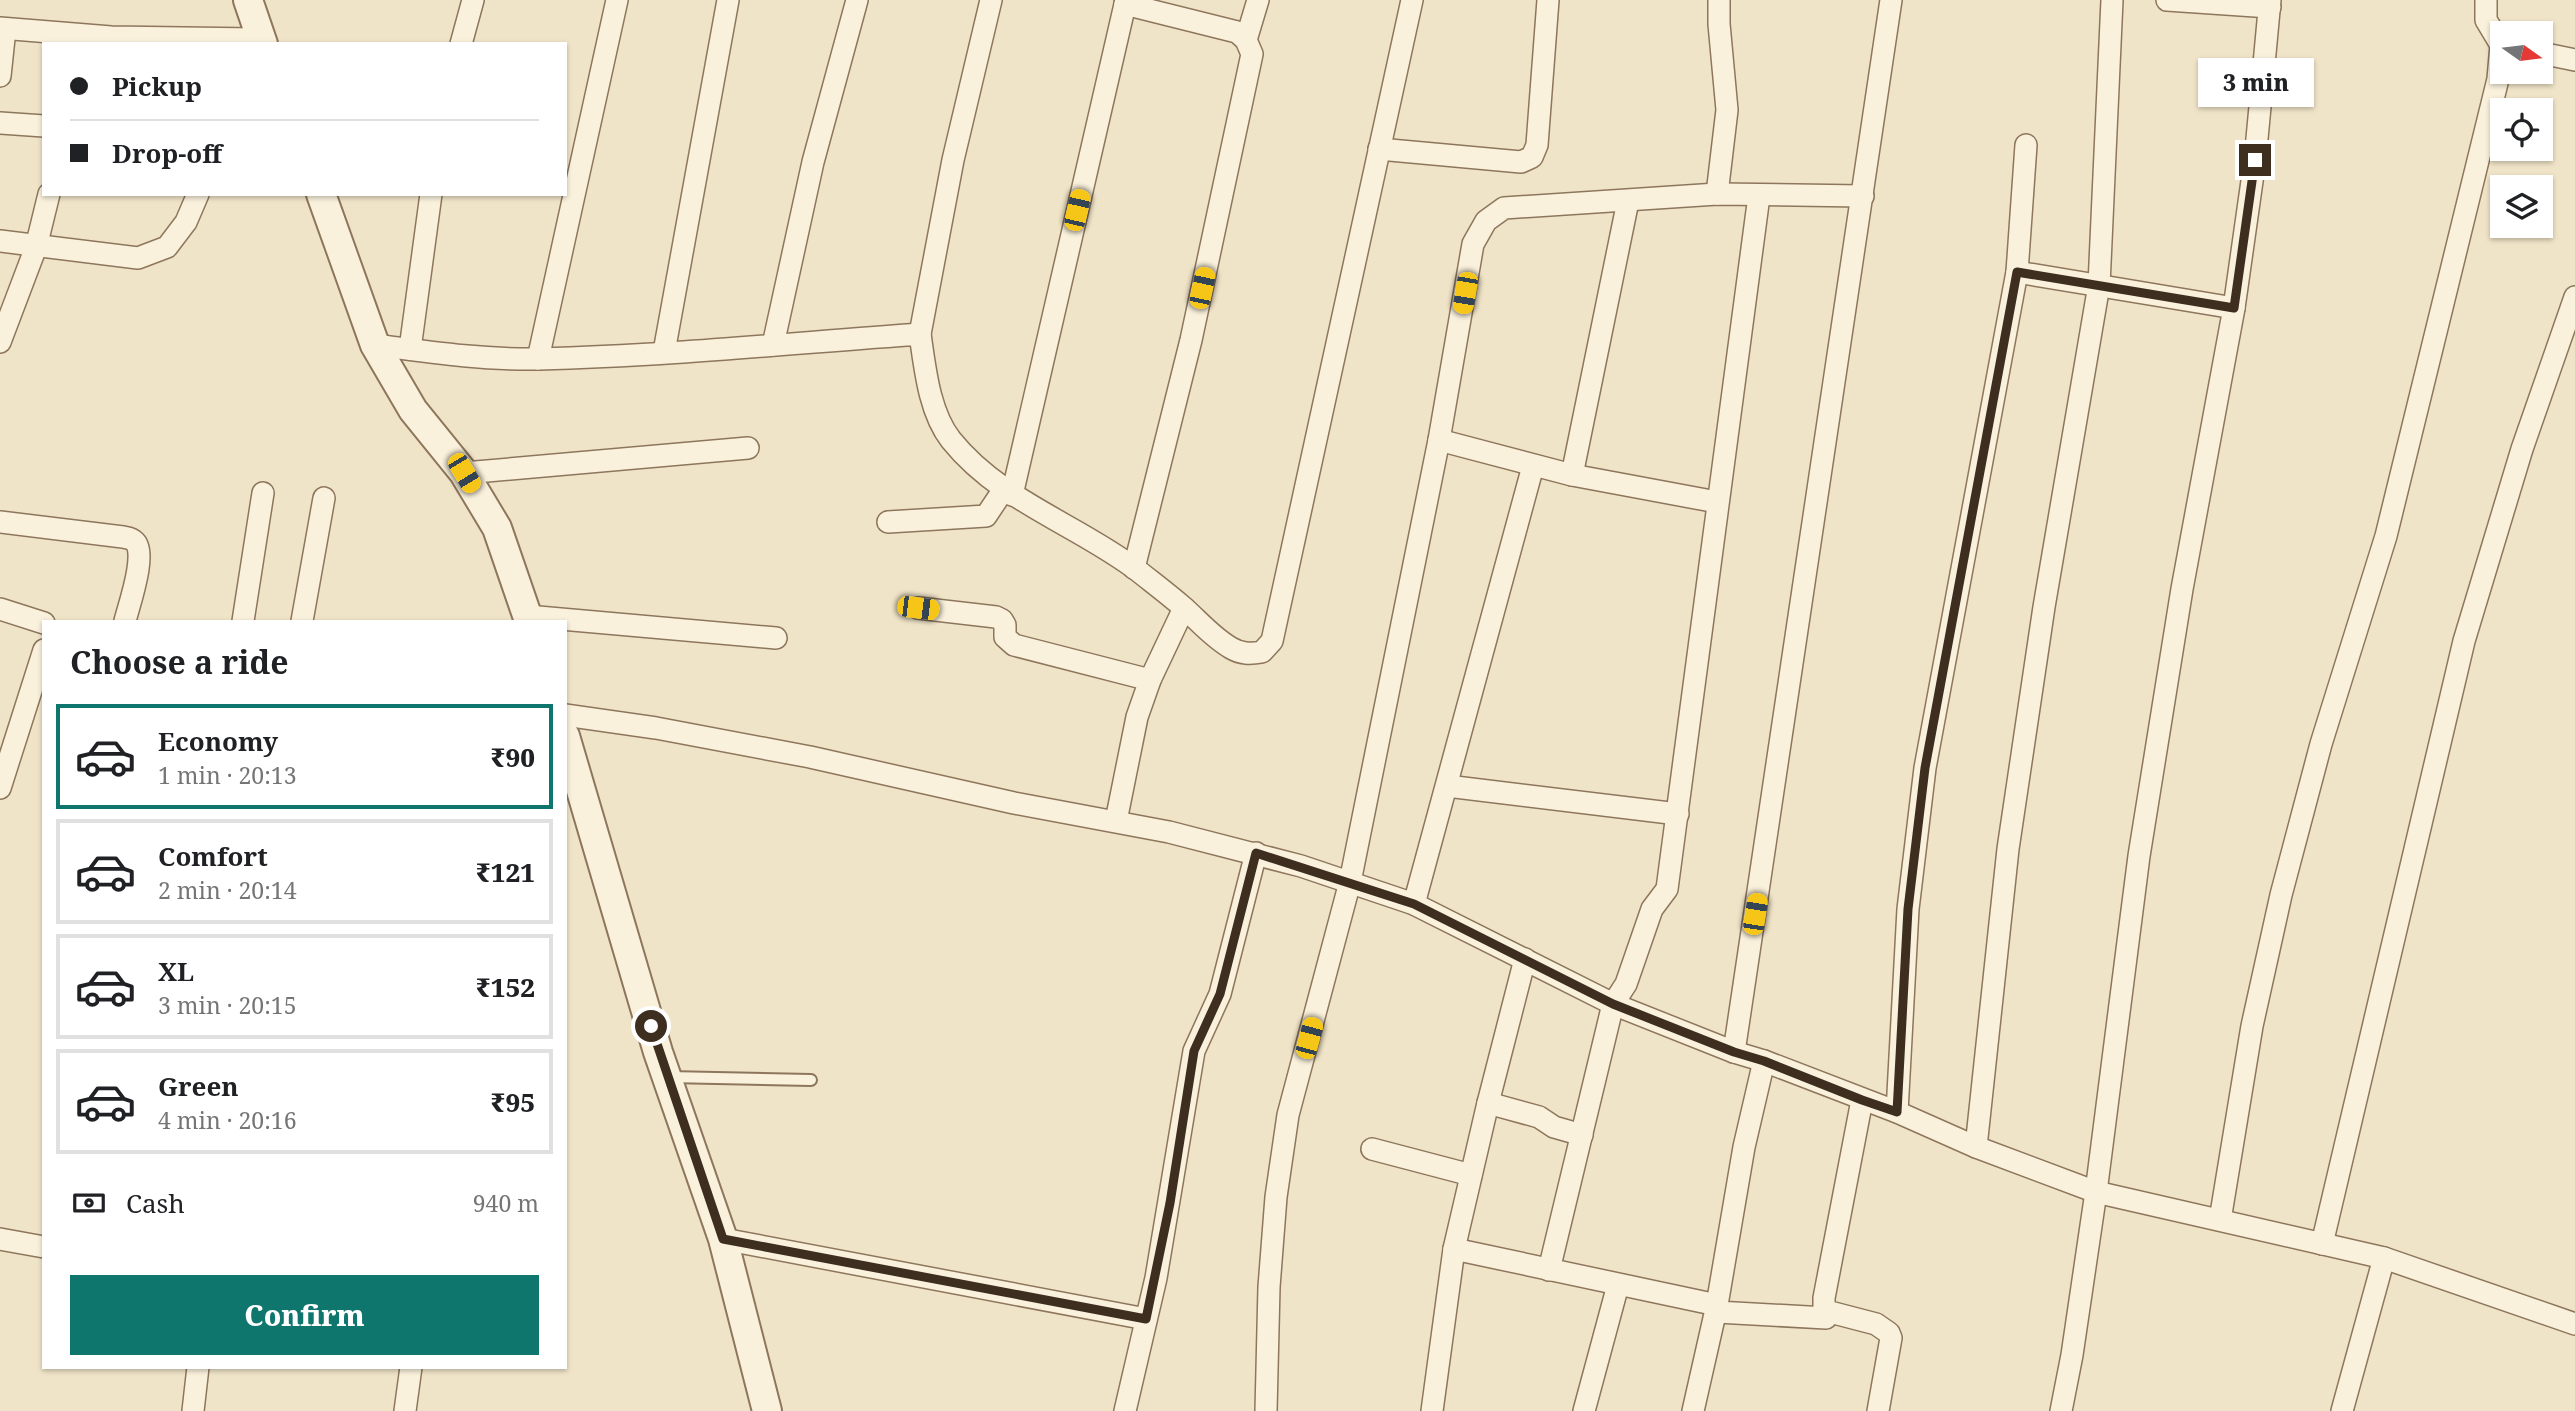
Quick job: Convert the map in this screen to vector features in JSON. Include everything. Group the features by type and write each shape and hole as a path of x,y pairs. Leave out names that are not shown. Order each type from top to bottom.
{"street":[{"path":"0,76 3,29 80,39 263,41 248,0"},
{"path":"462,42 473,0"},
{"path":"538,359 617,0"},
{"path":"664,352 727,0"},
{"path":"773,345 813,162 857,0"},
{"path":"991,0 953,160 920,334 929,394 949,437 978,470 1008,492 1135,568 1205,629 1233,649 1248,654 1262,652 1272,641 1412,0"},
{"path":"1246,40 1258,0"},
{"path":"1379,149 1521,162 1532,157 1537,145 1548,0"},
{"path":"1717,194 1727,110 1719,0"},
{"path":"1734,1052 1891,0"},
{"path":"1976,1147 2010,836 2044,607 2099,285 2112,0"},
{"path":"2061,1411 2096,1192 2139,856 2182,589 2234,308 2255,160 2270,3 2167,0"},
{"path":"2486,0 2486,20 2490,26"},
{"path":"888,522 986,516 1008,492 1126,2 1237,32 1246,40 1252,54 1191,340 1135,568"},
{"path":"2553,55 2575,60"},
{"path":"2220,1220 2252,1026 2281,895 2321,744 2386,536 2497,84"},
{"path":"0,123 42,126"},
{"path":"1897,1112 1908,909 1925,768 2017,272 2026,145"},
{"path":"1266,1411 1269,1287 1275,1210 1288,1115 1350,882 1440,440 1473,244 1486,221 1504,208 1717,194 1863,196"},
{"path":"0,342 36,247 49,196"},
{"path":"0,241 138,258 167,247 186,222 197,196"},
{"path":"322,196 375,345 413,410 464,473 497,528 528,619"},
{"path":"410,349 431,196"},
{"path":"1549,1270 1613,1004 1626,985 1652,909 1667,889 1759,196"},
{"path":"1572,475 1628,201"},
{"path":"2017,272 2234,308"},
{"path":"2322,1244 2464,641 2522,449 2575,297"},
{"path":"375,345 477,356 538,359 920,334"},
{"path":"1440,440 1572,475 1717,502"},
{"path":"464,473 748,448"},
{"path":"1414,904 1533,466"},
{"path":"243,620 263,493"},
{"path":"302,620 324,498"},
{"path":"0,522 123,537 134,541 139,548 140,559 125,620"},
{"path":"918,608 996,617 1002,620 1004,637 1014,645 1150,680"},
{"path":"1115,821 1136,717 1184,608"},
{"path":"0,609 42,622"},
{"path":"567,622 776,638"},
{"path":"0,788 42,656"},
{"path":"567,715 656,728 810,757 1256,853 1414,904 1613,1004 1897,1112 1976,1147 2096,1192 2384,1258 2575,1324"},
{"path":"567,743 668,1077 723,1239 767,1411"},
{"path":"1447,786 1678,814"},
{"path":"1125,1411 1170,1203 1194,1051 1220,994 1256,853"},
{"path":"1432,1411 1454,1249 1525,959"},
{"path":"1693,1411 1717,1305 1744,1147 1764,1061"},
{"path":"1862,1100 1824,1298 1825,1307 1830,1312 1877,1324 1889,1333 1891,1338 1878,1411"},
{"path":"1488,1104 1539,1117 1554,1127 1581,1135"},
{"path":"1372,1149 1471,1175"},
{"path":"0,1239 42,1247"},
{"path":"723,1239 1146,1319"},
{"path":"1454,1249 1717,1305"},
{"path":"2342,1411 2384,1258"},
{"path":"1584,1411 1618,1285"},
{"path":"1717,1305 1717,1312 1826,1318"},
{"path":"193,1411 198,1369"},
{"path":"405,1411 411,1369"}],"lane":[{"path":"668,1077 811,1080"}],"route":[{"path":"651,1026 723,1239 1146,1319 1170,1203 1189,1072 1201,1032 1220,994 1256,853 1414,904 1613,1004 1897,1112 1908,909 1925,768 2017,272 2234,308 2255,160"}]}
